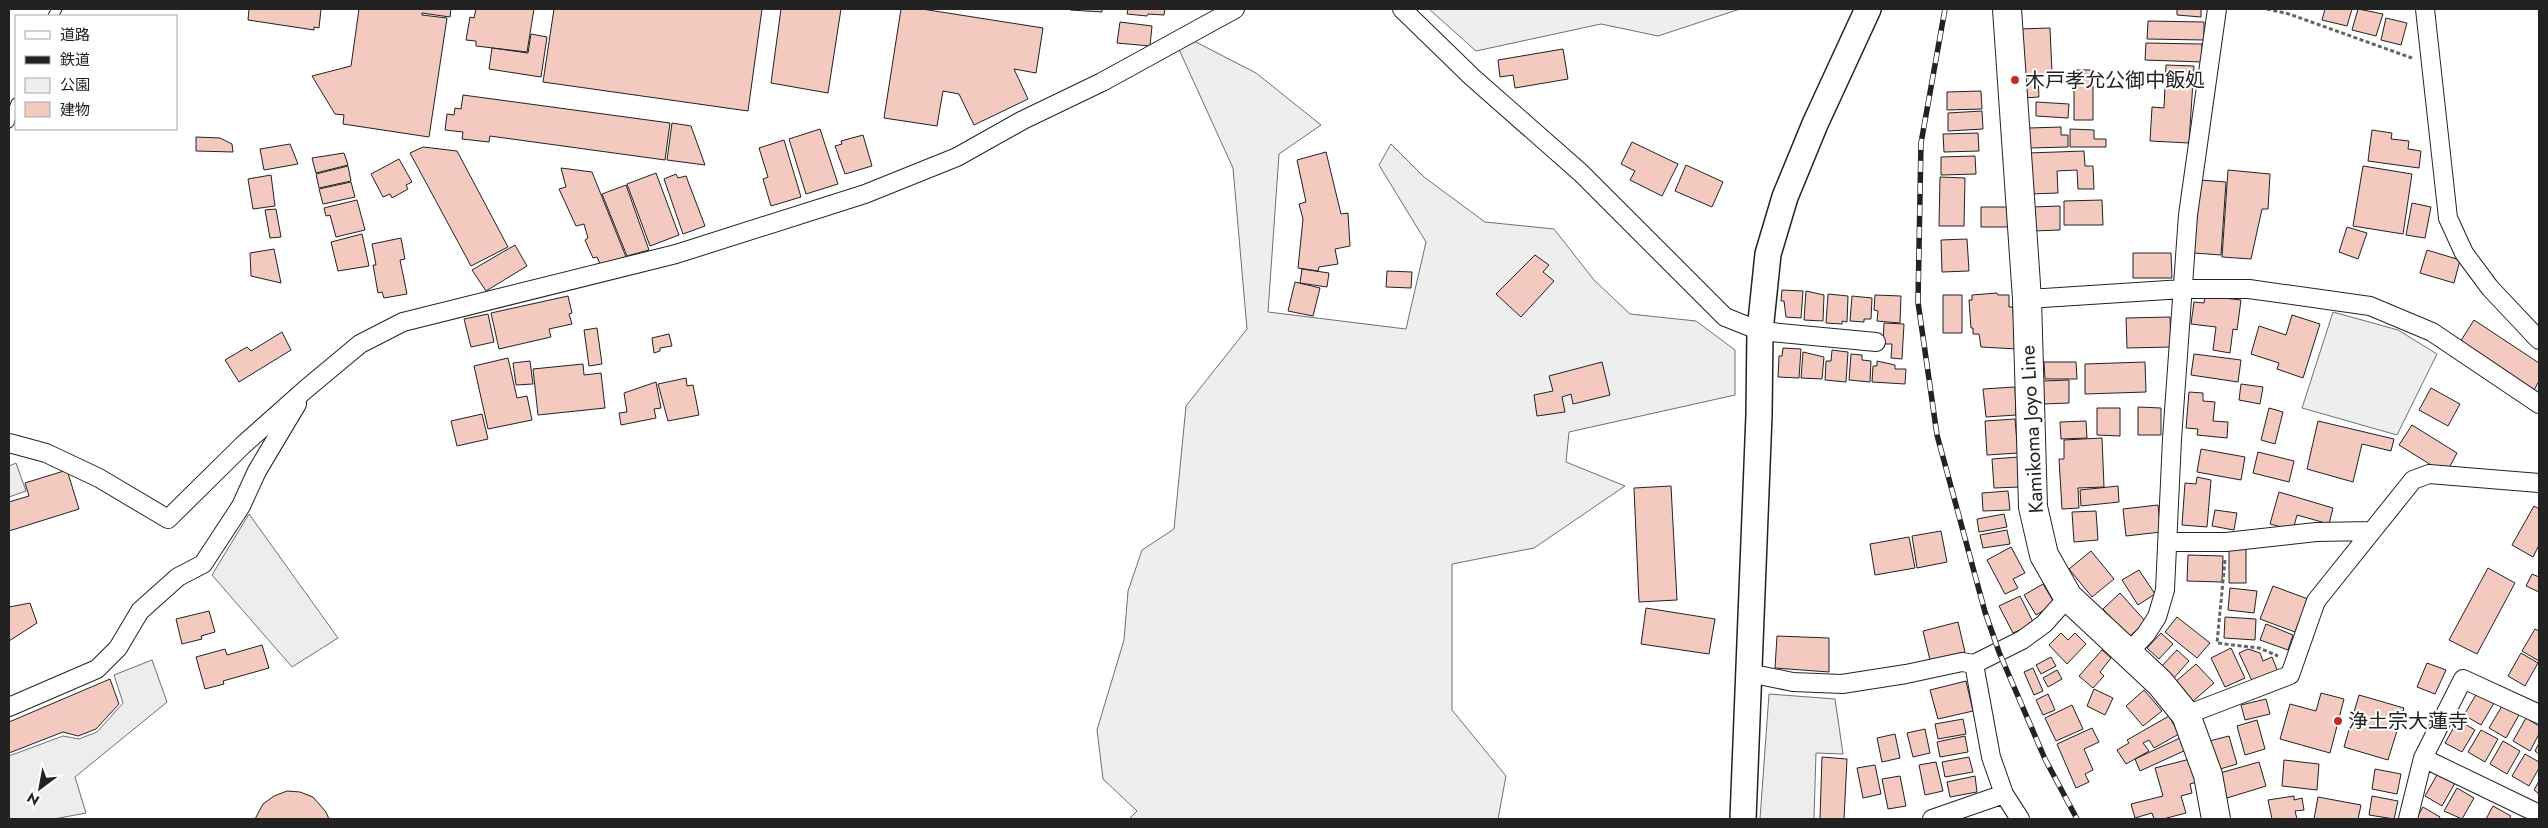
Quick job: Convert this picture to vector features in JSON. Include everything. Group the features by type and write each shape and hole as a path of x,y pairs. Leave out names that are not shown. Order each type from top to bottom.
{"main road":[{"name":"Kamikoma Joyo Line","path":"2006,9 2027,299 2033,507 2044,555 2068,597 2160,683 2186,715 2208,776 2216,819"}],"street":[{"path":"9,443 46,453 90,474 168,519 243,445 306,389 360,344 403,322 676,254 865,194 948,160 1023,120 1102,82 1235,9"},
{"path":"1402,9 1472,77 1580,174 1725,317 1760,331 1876,342"},
{"path":"1743,819 1759,415 1760,331 1768,254 1785,197 1815,124 1868,9"},
{"path":"2127,654 2146,634 2158,616 2165,590 2172,439 2188,215 2217,9"},
{"path":"2425,9 2448,218 2464,252 2490,288 2539,340"},
{"path":"2027,299 2183,289 2249,289 2370,306 2432,332 2539,404"},
{"path":"9,707 97,669 118,648 140,611 178,577 203,564 241,506 257,471 306,389"},
{"path":"2186,715 2290,675 2316,601 2413,480 2428,474 2539,482"},
{"path":"2168,542 2226,542 2316,532 2371,531"},
{"path":"1749,673 1793,682 1842,684 1906,674 1962,662 1974,664 2029,635 2044,624 2068,597"},
{"path":"1974,664 1991,757 2004,794 2020,819"},
{"path":"2408,819 2423,758 2463,679 2539,714"},
{"path":"2423,758 2539,814"},
{"path":"1932,819 2004,794"}],"lane":[{"path":"9,123 15,106"}],"path":[{"path":"2267,9 2289,14 2431,64"},
{"path":"2226,542 2224,589 2217,643 2259,648 2294,662"}],"green space":[{"path":"1429,9 1740,9 1658,36 1601,24 1476,51"},
{"path":"1192,40 1256,73 1321,125 1279,154 1268,312 1406,329 1426,242 1379,165 1391,144 1424,177 1485,222 1554,229 1594,280 1630,314 1696,321 1735,350 1735,395 1569,432 1566,462 1625,486 1534,548 1452,564 1452,710 1506,776 1498,819 1129,819 1137,811 1103,779 1097,730 1124,640 1128,591 1142,550 1174,529 1186,406 1247,329 1233,168 1177,45"},
{"path":"2333,312 2398,330 2437,354 2397,435 2302,408"}],"shaded area":[{"path":"16,463 26,491 9,497 9,466"},
{"path":"249,514 338,638 292,667 212,575"},
{"path":"152,660 167,702 75,777 86,813 54,819 9,819 9,756 63,736 79,739 97,732 123,703 114,675"},
{"path":"1769,694 1835,699 1843,754 1816,753 1814,819 1760,819"}],"building":[{"path":"249,9 321,9 319,28 314,27 314,30 248,20"},
{"path":"359,9 451,9 450,17 422,13 422,15 447,18 429,137 343,124 344,115 335,114 312,76 351,66"},
{"path":"476,9 534,9 527,52 476,46 476,41 466,40 470,17 474,18"},
{"path":"554,9 762,9 748,111 543,82"},
{"path":"781,9 841,9 828,93 771,83"},
{"path":"901,9 922,9 1043,28 1036,73 1014,69 1028,99 974,125 959,94 943,91 937,126 884,118"},
{"path":"1102,9 1102,12 1070,10"},
{"path":"1128,9 1165,9 1164,15 1148,14 1147,16 1127,14"},
{"path":"2177,9 2201,9 2201,17 2177,15"},
{"path":"2325,9 2352,9 2347,26 2322,20"},
{"path":"2358,9 2383,14 2376,36 2352,30"},
{"path":"2386,18 2407,23 2401,45 2381,40"},
{"path":"2148,21 2204,22 2204,40 2147,39"},
{"path":"1120,22 1152,26 1150,46 1117,43"},
{"path":"2050,28 2052,73 2022,75 2019,29"},
{"path":"531,34 547,37 541,77 489,69 492,48 528,53"},
{"path":"2146,43 2202,44 2202,62 2145,60"},
{"path":"1563,49 1568,79 1515,88 1513,75 1500,77 1498,60"},
{"path":"2166,65 2194,66 2189,143 2150,141 2152,107 2164,108"},
{"path":"2074,70 2093,70 2093,120 2074,120"},
{"path":"2023,78 2038,78 2039,97 2023,98"},
{"path":"1981,91 1982,109 1947,110 1947,92"},
{"path":"463,95 670,123 665,160 490,136 489,142 462,139 463,132 445,130 447,114 454,115 455,108 461,109"},
{"path":"2036,102 2069,104 2068,118 2036,116"},
{"path":"1982,111 1983,129 1948,131 1948,113"},
{"path":"672,123 691,126 705,165 667,160"},
{"path":"2061,127 2061,135 2068,135 2068,147 2030,148 2029,128"},
{"path":"820,129 838,184 806,194 789,139"},
{"path":"2070,129 2094,130 2094,139 2106,139 2106,147 2070,147"},
{"path":"2372,130 2392,133 2391,139 2409,141 2408,149 2421,151 2419,168 2368,161"},
{"path":"1978,133 1979,151 1944,152 1943,134"},
{"path":"863,135 872,166 845,174 835,146 842,144 841,141"},
{"path":"196,137 220,138 232,144 233,152 196,151"},
{"path":"784,140 801,197 771,206 763,179 768,177 759,148"},
{"path":"1632,142 1678,164 1662,196 1630,180 1635,171 1621,164"},
{"path":"290,144 298,164 264,170 260,149"},
{"path":"423,147 457,151 508,247 471,266 410,153"},
{"path":"2084,151 2085,166 2093,166 2094,189 2078,189 2077,170 2057,171 2058,193 2030,194 2028,153"},
{"path":"1326,152 1341,214 1348,213 1350,246 1335,249 1338,264 1319,267 1318,271 1298,268 1303,219 1299,204 1306,202 1297,160"},
{"path":"344,153 348,165 316,173 312,158"},
{"path":"1975,156 1976,174 1941,175 1941,157"},
{"path":"399,159 412,182 406,185 408,189 392,198 390,194 383,197 371,174"},
{"path":"1686,165 1723,182 1712,207 1675,191"},
{"path":"348,166 351,181 319,188 316,174"},
{"path":"2363,166 2412,174 2403,234 2353,226"},
{"path":"561,168 592,172 626,257 600,264 597,257 593,258 585,240 588,238 584,224 576,226 559,189 566,187"},
{"path":"2228,170 2270,174 2268,209 2262,209 2251,259 2222,257"},
{"path":"656,173 679,235 650,246 627,184"},
{"path":"676,174 678,178 686,176 705,226 683,234 664,179"},
{"path":"271,175 275,206 253,209 248,179"},
{"path":"1940,177 1965,178 1964,226 1939,226"},
{"path":"2200,180 2226,182 2221,255 2194,253"},
{"path":"351,182 355,197 323,204 319,189"},
{"path":"626,185 649,250 627,256 602,194"},
{"path":"357,200 365,230 336,237 330,215 326,216 324,208"},
{"path":"2102,200 2103,225 2064,225 2064,201"},
{"path":"2412,203 2431,207 2425,238 2406,235"},
{"path":"2060,206 2060,230 2033,231 2032,207"},
{"path":"1981,207 2008,207 2008,227 1981,227"},
{"path":"276,209 281,237 270,238 265,210"},
{"path":"2347,227 2367,233 2358,259 2339,252"},
{"path":"362,234 369,266 338,271 331,242"},
{"path":"401,238 405,259 400,260 407,294 384,298 382,292 378,293 373,265 376,265 372,244"},
{"path":"1967,239 1969,271 1942,272 1941,240"},
{"path":"515,245 527,266 486,291 472,270"},
{"path":"274,249 281,283 251,276 250,253"},
{"path":"2427,250 2460,260 2454,283 2420,273"},
{"path":"2133,253 2171,253 2172,278 2133,278"},
{"path":"1535,255 1549,265 1543,272 1554,281 1521,317 1496,294"},
{"path":"1302,269 1329,273 1327,287 1300,283"},
{"path":"1387,271 1412,272 1411,288 1386,287"},
{"path":"1295,282 1320,288 1313,316 1288,311"},
{"path":"1782,290 1803,291 1801,318 1786,317 1784,301 1781,301"},
{"path":"1806,291 1824,295 1823,321 1804,320"},
{"path":"1997,293 1998,295 2009,295 2009,307 2013,307 2014,336 2018,349 1981,347 1979,334 1973,334 1969,300 1972,300 1972,295"},
{"path":"1828,294 1848,296 1847,322 1842,321 1842,324 1826,323"},
{"path":"1875,295 1901,296 1900,323 1877,321 1878,311 1874,310"},
{"path":"1943,295 1962,295 1962,333 1943,333"},
{"path":"568,296 572,313 569,314 572,324 549,329 551,337 499,349 491,313"},
{"path":"1852,296 1872,298 1871,319 1864,319 1864,322 1850,321"},
{"path":"2205,296 2241,300 2237,330 2233,329 2230,353 2213,350 2216,327 2191,324 2194,302 2204,303"},
{"path":"488,314 494,342 471,347 464,319"},
{"path":"2292,315 2320,324 2303,378 2277,369 2279,363 2251,354 2259,326 2286,335"},
{"path":"2170,317 2171,347 2127,348 2126,318"},
{"path":"2474,320 2539,363 2539,381 2534,390 2460,342"},
{"path":"1884,323 1904,324 1902,359 1891,358 1892,344 1883,344"},
{"path":"597,328 602,364 589,366 584,330"},
{"path":"282,332 291,350 239,382 225,360 247,347 251,351"},
{"path":"669,334 672,346 660,348 660,351 654,353 652,338"},
{"path":"1783,348 1801,349 1799,378 1778,377 1779,356 1782,356"},
{"path":"1832,350 1848,352 1846,382 1825,380 1826,361 1831,361"},
{"path":"1803,352 1824,357 1822,379 1801,378"},
{"path":"1851,354 1862,355 1862,360 1871,361 1870,382 1849,380"},
{"path":"2194,354 2241,360 2238,382 2191,375"},
{"path":"508,358 517,398 527,396 532,420 488,429 474,366"},
{"path":"530,361 533,384 516,385 513,363"},
{"path":"1877,361 1895,365 1895,369 1906,369 1905,384 1872,382 1873,366 1877,366"},
{"path":"1602,362 1610,395 1573,404 1571,394 1562,397 1565,412 1537,416 1534,395 1553,391 1549,376"},
{"path":"2044,362 2076,362 2077,379 2045,379"},
{"path":"2145,362 2146,392 2085,394 2085,364"},
{"path":"583,364 584,375 601,373 605,408 538,415 533,369"},
{"path":"686,378 687,386 693,385 699,415 668,421 658,384"},
{"path":"2069,380 2069,403 2043,404 2043,381"},
{"path":"656,382 661,408 654,409 656,418 621,425 619,413 627,412 624,393"},
{"path":"2241,384 2263,387 2260,404 2239,400"},
{"path":"2015,387 2016,415 1986,417 1983,389"},
{"path":"2431,388 2460,404 2448,426 2419,410"},
{"path":"2189,392 2203,393 2203,401 2215,402 2213,421 2228,422 2227,438 2197,435 2198,429 2186,428"},
{"path":"2138,407 2161,408 2161,435 2138,435"},
{"path":"2097,408 2120,408 2120,436 2097,435"},
{"path":"2269,408 2283,412 2275,444 2261,440"},
{"path":"482,414 488,439 457,446 451,421"},
{"path":"2015,419 2018,453 1987,455 1985,421"},
{"path":"2086,421 2087,438 2061,439 2060,422"},
{"path":"2318,421 2394,439 2391,451 2362,444 2353,482 2307,469"},
{"path":"2412,425 2457,453 2448,470 2436,468 2399,445"},
{"path":"2102,438 2104,487 2078,488 2079,508 2062,509 2059,459 2064,459 2064,440"},
{"path":"2201,449 2245,457 2241,480 2197,472"},
{"path":"2258,452 2294,461 2289,482 2253,473"},
{"path":"2019,457 2020,487 1994,488 1992,459"},
{"path":"67,470 79,509 9,531 9,502 29,496 25,483"},
{"path":"2197,477 2211,480 2207,527 2182,525 2185,483 2196,484"},
{"path":"1671,486 1677,600 1639,602 1634,488"},
{"path":"2118,486 2119,502 2081,506 2080,490"},
{"path":"2008,491 2010,510 1983,511 1982,493"},
{"path":"2279,492 2333,508 2329,524 2297,515 2293,530 2270,524"},
{"path":"2158,505 2161,532 2126,536 2123,509"},
{"path":"2534,506 2539,509 2539,545 2533,557 2512,545"},
{"path":"2215,510 2237,513 2234,530 2212,526"},
{"path":"2096,511 2098,540 2074,542 2072,512"},
{"path":"2004,514 2007,527 1979,532 1977,519"},
{"path":"2007,530 2010,544 1983,548 1980,535"},
{"path":"1941,531 1947,562 1917,568 1912,536"},
{"path":"1909,537 1915,568 1875,575 1870,544"},
{"path":"2229,546 2246,546 2246,583 2229,583"},
{"path":"2011,547 2025,573 2013,579 2018,588 2005,594 1987,560"},
{"path":"2091,551 2114,579 2092,597 2069,569"},
{"path":"2188,555 2223,556 2222,582 2187,581"},
{"path":"2488,568 2515,583 2477,654 2449,640"},
{"path":"2139,570 2155,594 2138,605 2122,580"},
{"path":"2532,574 2539,577 2539,592 2526,586"},
{"path":"2043,584 2055,604 2036,615 2024,595"},
{"path":"2273,586 2308,599 2295,632 2260,619"},
{"path":"2230,588 2257,591 2254,613 2228,610"},
{"path":"2120,593 2146,622 2129,637 2103,609"},
{"path":"2020,596 2034,624 2013,633 1999,606"},
{"path":"30,603 37,623 9,641 9,607"},
{"path":"1646,608 1715,619 1709,654 1641,644"},
{"path":"209,611 215,632 201,636 202,639 182,644 176,619"},
{"path":"2177,617 2210,643 2197,658 2165,632"},
{"path":"2225,617 2256,619 2255,640 2224,638"},
{"path":"1958,622 1965,652 1930,660 1923,631"},
{"path":"2266,624 2293,635 2288,650 2260,640"},
{"path":"2535,629 2539,631 2539,661 2522,651"},
{"path":"2061,633 2068,640 2075,633 2086,644 2067,664 2049,645"},
{"path":"2161,633 2173,644 2159,659 2147,648"},
{"path":"1777,636 1829,638 1829,672 1775,668"},
{"path":"262,645 269,668 223,681 224,684 205,689 196,657 225,649 227,655"},
{"path":"2231,648 2245,678 2225,687 2211,658"},
{"path":"2248,649 2260,653 2263,661 2272,657 2278,672 2253,683 2239,653"},
{"path":"2102,650 2111,658 2100,672 2104,676 2093,688 2079,676"},
{"path":"2177,650 2189,661 2172,680 2160,668"},
{"path":"2521,653 2538,663 2525,686 2508,676"},
{"path":"2051,657 2056,666 2041,674 2036,665"},
{"path":"2427,663 2446,670 2435,694 2417,687"},
{"path":"2196,664 2214,683 2192,702 2174,683"},
{"path":"2033,668 2043,691 2034,695 2024,672"},
{"path":"2057,670 2062,679 2048,687 2043,678"},
{"path":"110,679 119,704 96,729 78,736 63,732 9,753 9,722"},
{"path":"1966,681 1973,711 1938,719 1930,690"},
{"path":"2094,689 2113,698 2105,715 2087,706"},
{"path":"2144,690 2162,711 2143,726 2126,706"},
{"path":"2321,693 2344,699 2330,753 2280,739 2290,704 2316,711"},
{"path":"2477,693 2494,703 2481,725 2464,715"},
{"path":"2048,694 2055,710 2043,715 2036,700"},
{"path":"2359,695 2404,708 2388,760 2344,747"},
{"path":"2266,699 2270,714 2245,720 2241,705"},
{"path":"2072,705 2083,729 2056,741 2045,718"},
{"path":"2502,706 2519,715 2506,738 2489,728"},
{"path":"2169,716 2179,734 2154,748 2149,740 2143,743 2149,751 2126,764 2117,750 2129,743 2127,740"},
{"path":"2526,718 2539,726 2539,734 2530,751 2513,741"},
{"path":"1963,719 1966,734 1938,739 1935,724"},
{"path":"2257,720 2265,749 2245,755 2237,726"},
{"path":"2458,720 2475,730 2462,752 2445,743"},
{"path":"2092,728 2099,742 2084,749 2093,770 2085,774 2089,782 2076,788 2057,744"},
{"path":"1925,729 1930,753 1913,757 1907,733"},
{"path":"2481,730 2498,739 2485,762 2468,752"},
{"path":"1895,734 1900,758 1882,762 1877,738"},
{"path":"1965,736 1968,752 1940,757 1937,742"},
{"path":"2229,736 2237,764 2217,770 2209,741"},
{"path":"2180,738 2186,750 2140,771 2135,759"},
{"path":"2503,741 2520,751 2507,774 2490,764"},
{"path":"2539,743 2539,754 2535,751"},
{"path":"2525,754 2539,762 2539,768 2529,786 2512,776"},
{"path":"1822,757 1847,759 1844,819 1820,819"},
{"path":"1969,757 1973,772 1945,777 1942,762"},
{"path":"2190,759 2197,782 2190,784 2192,793 2181,796 2186,813 2163,819 2154,819 2152,813 2135,818 2131,804 2163,796 2155,768"},
{"path":"2284,760 2319,764 2317,790 2282,786"},
{"path":"1936,762 1943,791 1925,795 1919,765"},
{"path":"2259,762 2266,786 2227,798 2220,773"},
{"path":"1875,765 1881,794 1863,798 1857,768"},
{"path":"2375,769 2401,774 2397,794 2372,789"},
{"path":"2438,773 2455,783 2442,806 2425,796"},
{"path":"1900,776 1906,806 1888,809 1882,779"},
{"path":"1975,776 1977,792 1950,797 1947,782"},
{"path":"2539,781 2539,794 2534,790"},
{"path":"2457,788 2474,798 2462,819 2444,811"},
{"path":"287,791 300,792 313,797 326,812 329,819 255,819 263,804 274,796"},
{"path":"2294,796 2294,800 2302,798 2304,810 2295,811 2297,819 2272,819 2268,800"},
{"path":"2372,796 2398,801 2394,819 2369,815"},
{"path":"2318,797 2361,805 2358,819 2314,819"},
{"path":"2493,806 2511,816 2509,819 2486,819"},
{"path":"2423,807 2440,817 2439,819 2416,819"}],"railway":[{"path":"1945,9 1921,143 1918,302 1937,435 1985,612 1999,652 2045,759 2077,819"}],"place":[{"name":"木戸孝允公御中飯処","path":"2015,80"},
{"name":"浄土宗大蓮寺","path":"2338,721"}]}
